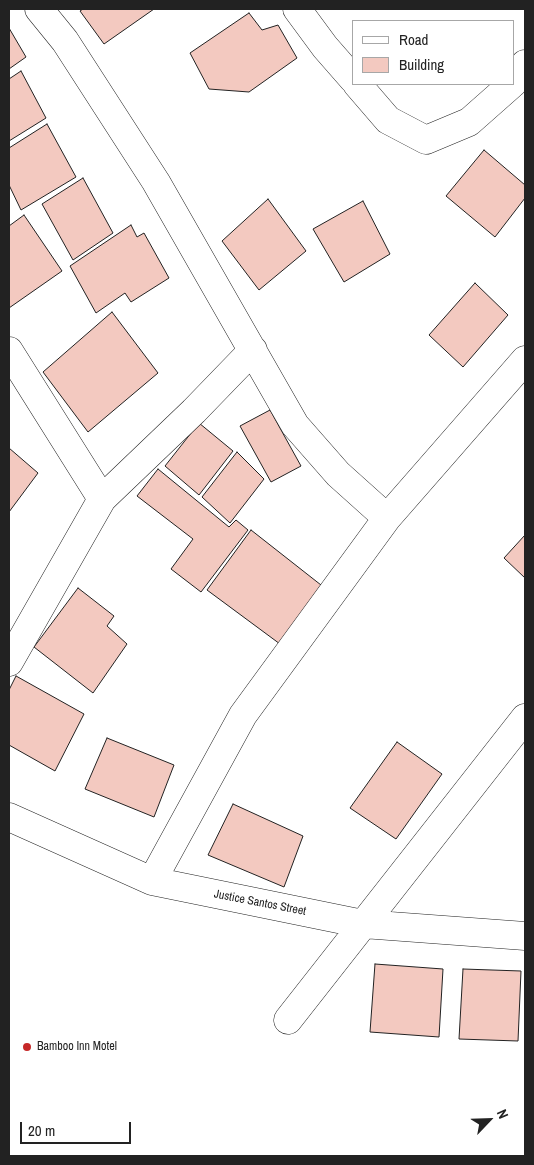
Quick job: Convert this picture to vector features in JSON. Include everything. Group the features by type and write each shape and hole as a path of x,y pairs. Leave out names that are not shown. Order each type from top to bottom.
{"street":[{"path":"39,9 65,41 156,182 295,424 338,474 386,518"},
{"path":"297,9 325,47 352,78"},
{"path":"514,80 525,64"},
{"path":"514,84 525,92"},
{"path":"357,85 388,120 426,140 469,122 510,85"},
{"path":"9,662 102,499 194,411 253,350"},
{"path":"9,351 102,499"},
{"path":"152,881 243,716 386,518 525,360"},
{"path":"288,1020 525,718"},
{"name":"Justice Santos Street","path":"9,817 152,881 363,924 525,936"}],"building":[{"path":"83,9 154,9 104,44 80,11"},
{"path":"249,13 262,30 278,25 297,58 249,92 209,89 190,53"},
{"path":"9,28 26,57 9,69"},
{"path":"21,71 46,118 9,141 9,79"},
{"path":"47,124 76,177 21,210 9,185 9,148"},
{"path":"484,150 525,185 525,198 495,237 446,196"},
{"path":"83,178 113,233 73,260 42,204"},
{"path":"268,199 306,251 259,290 222,241"},
{"path":"363,201 390,254 344,282 313,229"},
{"path":"24,215 62,271 9,308 9,226"},
{"path":"131,225 137,237 144,233 169,278 131,302 125,293 96,313 70,266"},
{"path":"475,283 508,315 463,367 429,335"},
{"path":"112,312 158,373 88,432 43,372"},
{"path":"270,410 301,466 271,482 240,426"},
{"path":"199,423 233,451 199,495 165,466"},
{"path":"9,448 38,473 9,512"},
{"path":"237,452 264,479 230,523 202,497"},
{"path":"158,469 229,527 236,520 248,530 201,592 171,569 193,539 137,496"},
{"path":"251,530 321,585 280,644 207,590"},
{"path":"525,535 525,578 504,558"},
{"path":"78,588 114,616 107,626 127,644 93,693 34,647"},
{"path":"16,676 84,714 55,771 9,745 9,690"},
{"path":"107,738 174,765 154,817 85,789"},
{"path":"397,742 442,774 396,839 350,808"},
{"path":"233,804 303,836 284,887 208,855"},
{"path":"375,964 443,969 439,1037 370,1032"},
{"path":"463,969 521,971 518,1041 459,1039"}],"place":[{"name":"Bamboo Inn Motel","path":"27,1047"}]}
